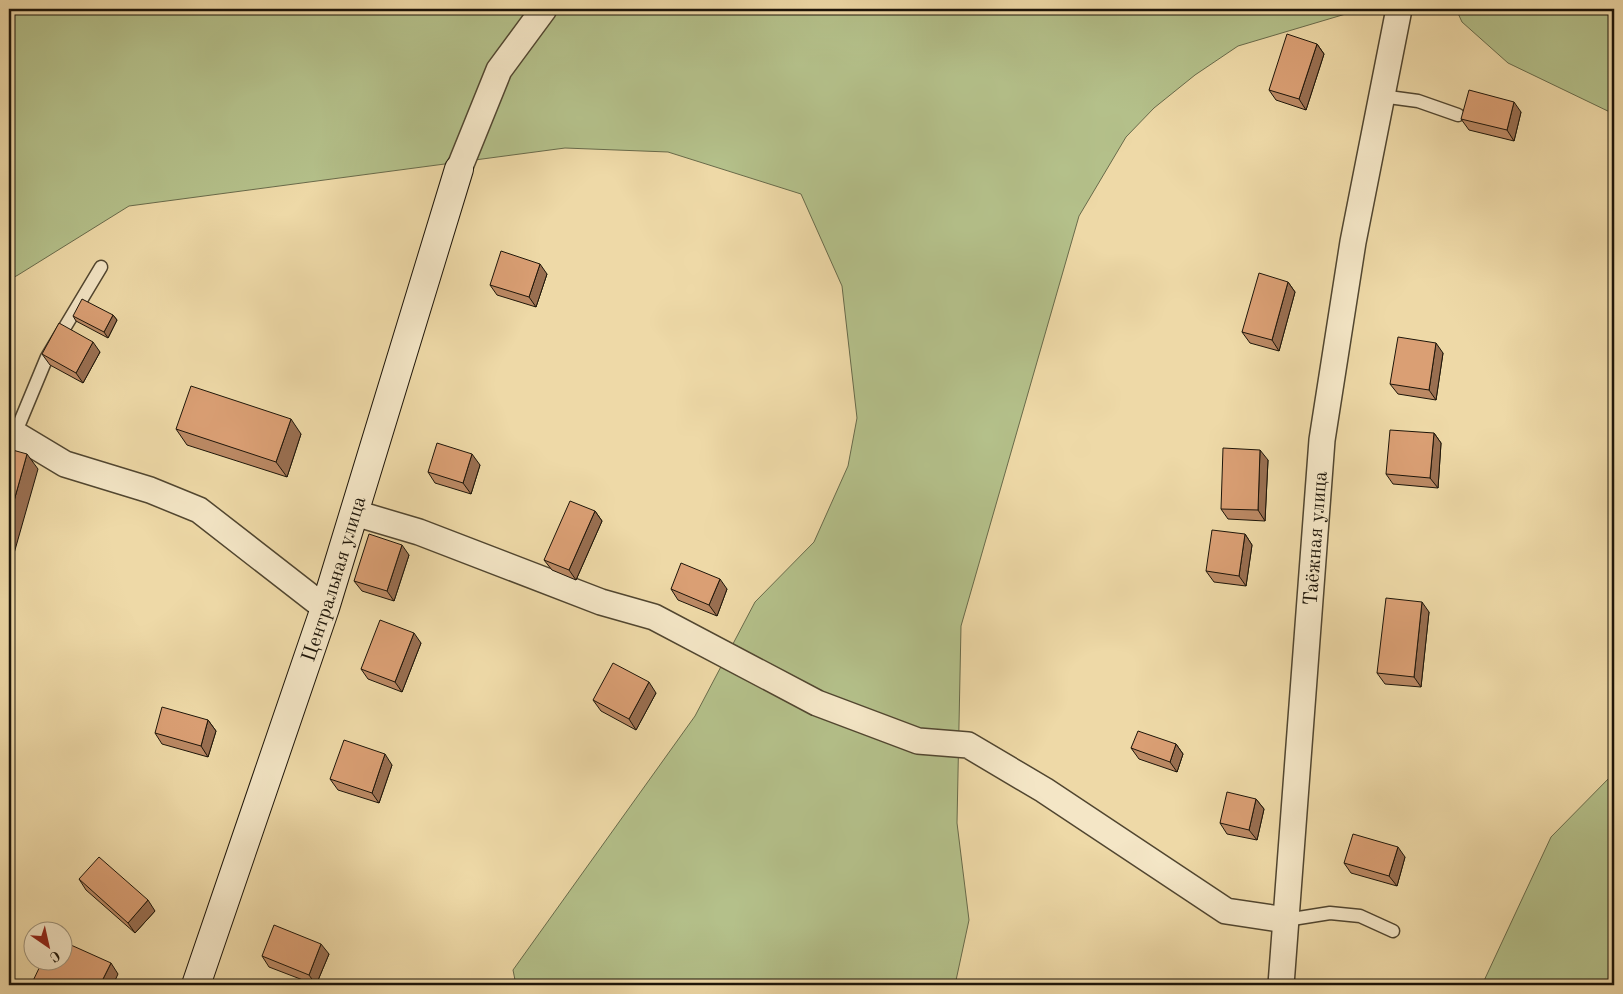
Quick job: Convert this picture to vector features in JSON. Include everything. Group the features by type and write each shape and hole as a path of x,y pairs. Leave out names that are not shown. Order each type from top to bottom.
{"street":[{"path":"459,169 499,70 544,9"},
{"name":"Таёжная улица","path":"1281,985 1322,440 1353,242 1399,9"},
{"name":"Центральная улица","path":"196,985 325,608 459,169"},
{"path":"9,458 12,433 65,464 150,490 199,510 325,608"},
{"path":"355,513 419,532 601,602 654,617 817,703 890,731 918,741 968,745 1044,790 1226,911 1286,920"}],"lane":[{"path":"1381,96 1418,102 1458,115"},
{"path":"12,433 47,356 101,267"},
{"path":"1286,920 1330,913 1360,916 1393,931"}],"green space":[{"path":"9,9 1353,9 1349,13 1238,46 1195,75 1154,108 1126,137 1079,216 961,626 957,823 969,920 955,985 516,985 513,970 695,716 755,602 814,542 848,466 857,418 842,286 801,194 668,152 565,148 129,206 9,280"},
{"path":"1456,9 1614,9 1614,114 1508,63 1462,22"},
{"path":"1614,773 1614,985 1482,985 1551,837"}],"building":[{"path":"1287,34 1317,44 1299,99 1269,90"},
{"path":"1469,90 1514,102 1507,130 1461,119"},
{"path":"501,251 540,264 529,297 490,285"},
{"path":"1259,273 1288,282 1272,340 1242,332"},
{"path":"82,299 113,315 104,332 73,316"},
{"path":"59,323 93,342 76,373 42,354"},
{"path":"1398,337 1436,343 1429,390 1390,384"},
{"path":"191,386 291,419 276,462 176,429"},
{"path":"1390,430 1434,433 1430,478 1386,474"},
{"path":"437,443 472,454 463,483 428,472"},
{"path":"1223,448 1260,450 1258,510 1221,509"},
{"path":"9,449 27,454 9,519"},
{"path":"570,501 595,511 569,570 544,560"},
{"path":"1212,530 1245,534 1239,576 1206,571"},
{"path":"369,534 402,545 387,591 354,581"},
{"path":"681,563 720,579 709,605 671,589"},
{"path":"1386,598 1422,602 1414,677 1377,673"},
{"path":"380,620 414,633 395,682 361,669"},
{"path":"613,663 649,682 629,719 593,700"},
{"path":"162,707 208,720 201,746 155,733"},
{"path":"1138,731 1176,744 1170,762 1131,748"},
{"path":"344,740 385,754 372,793 330,779"},
{"path":"1227,792 1256,799 1249,830 1220,823"},
{"path":"1353,834 1398,847 1389,876 1344,863"},
{"path":"99,857 148,900 128,923 79,879"},
{"path":"274,925 321,944 309,975 262,956"},
{"path":"72,945 111,963 100,985 31,985 37,972 72,972"}]}
